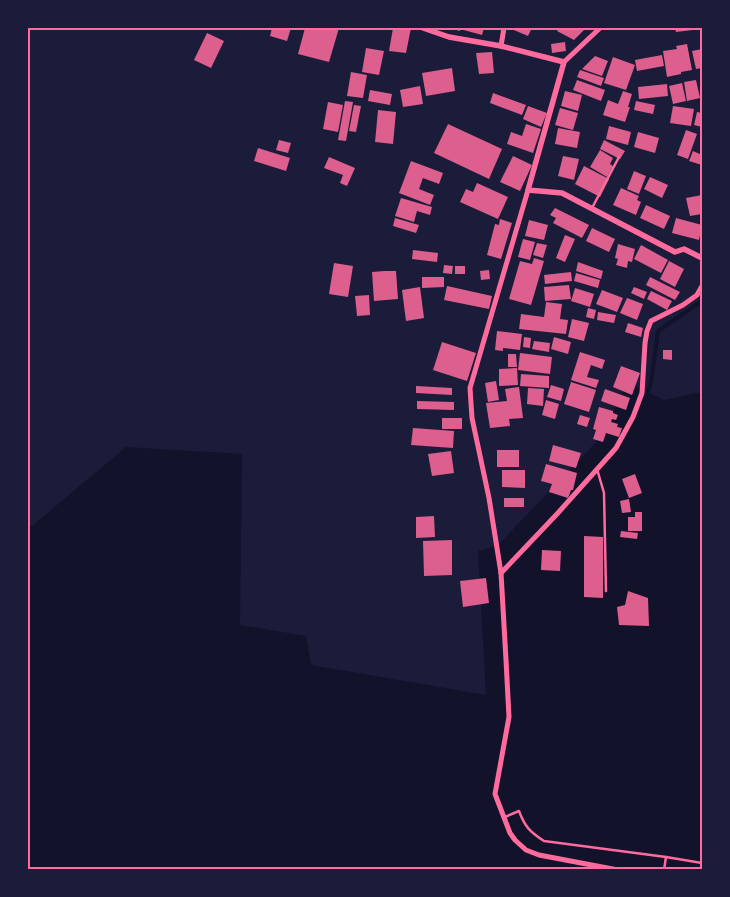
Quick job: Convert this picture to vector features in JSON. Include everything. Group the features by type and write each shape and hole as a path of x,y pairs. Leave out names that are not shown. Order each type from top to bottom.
{"street":[{"path":"423,28 449,37 501,46 564,62"},
{"path":"501,46 504,28"},
{"path":"600,28 564,62 470,388 472,418 489,498 500,573 508,717 495,794 506,816 510,833 521,846 532,853 618,870"},
{"path":"528,190 562,193 675,252 684,248 702,258"},
{"path":"500,573 598,470 616,448 634,417 642,393 646,331 651,322 698,295 702,286"}],"lane":[{"path":"592,209 619,157"},
{"path":"598,470 604,493 606,591"},
{"path":"506,816 519,811 523,822 531,833 544,841 702,863"},
{"path":"664,870 666,857"}],"shaded area":[{"path":"627,382 664,400 702,392 702,869 28,869 28,525 31,527 126,447 242,454 240,625 306,636 311,665 486,695 478,551 497,546 602,436"}],"building":[{"path":"272,28 291,28 287,41 270,36"},
{"path":"305,28 339,28 329,62 298,54"},
{"path":"393,28 411,28 406,53 389,51"},
{"path":"449,28 484,28 482,35"},
{"path":"509,28 532,28 528,36"},
{"path":"559,28 585,29 574,40 557,31"},
{"path":"675,28 701,28 701,29 676,32"},
{"path":"207,33 224,41 211,68 194,60"},
{"path":"565,42 566,51 552,53 551,44"},
{"path":"687,44 692,70 667,77 663,51 677,49 676,46"},
{"path":"366,48 384,51 379,75 362,72"},
{"path":"702,49 702,68 696,69 692,51"},
{"path":"492,52 494,73 479,74 476,53"},
{"path":"662,55 664,66 637,71 635,60"},
{"path":"595,56 608,61 602,76 582,69"},
{"path":"613,57 635,65 626,90 604,83"},
{"path":"452,68 455,91 426,96 422,73"},
{"path":"580,70 604,78 601,86 577,77"},
{"path":"351,72 367,75 363,98 347,96"},
{"path":"577,80 605,90 601,101 573,90"},
{"path":"696,80 700,98 687,101 684,82"},
{"path":"682,83 686,101 673,104 669,86"},
{"path":"667,84 668,96 639,99 638,87"},
{"path":"420,86 423,104 403,107 400,90"},
{"path":"370,90 392,94 390,105 368,101"},
{"path":"565,91 582,95 578,111 561,106"},
{"path":"623,91 632,94 625,122 603,115 608,100 618,104"},
{"path":"493,93 526,105 522,115 490,103"},
{"path":"345,101 353,102 346,141 338,140"},
{"path":"636,101 655,105 653,114 634,110"},
{"path":"328,102 343,105 338,132 323,129"},
{"path":"354,105 361,106 356,132 349,131"},
{"path":"528,106 547,113 541,127 523,119"},
{"path":"673,106 694,109 691,126 670,123"},
{"path":"560,108 578,113 573,130 555,125"},
{"path":"378,110 396,112 393,144 375,142"},
{"path":"697,112 702,113 702,127 694,125"},
{"path":"448,124 502,149 489,179 434,153"},
{"path":"526,124 541,129 533,153 507,144 511,132 522,136"},
{"path":"609,126 631,132 628,145 606,139"},
{"path":"558,128 580,132 577,148 555,144"},
{"path":"686,130 697,134 688,159 677,155"},
{"path":"638,132 659,138 655,153 634,147"},
{"path":"279,140 291,143 288,153 276,150"},
{"path":"604,140 625,151 620,159 600,149"},
{"path":"258,148 290,158 286,171 254,161"},
{"path":"600,150 613,158 610,164 613,166 607,177 590,167"},
{"path":"693,151 702,155 702,165 689,161"},
{"path":"513,156 532,165 520,191 500,182"},
{"path":"563,156 579,159 574,180 558,176"},
{"path":"329,157 355,168 347,186 340,183 343,175 324,168"},
{"path":"411,161 443,173 439,184 423,178 419,189 434,195 430,205 399,193"},
{"path":"584,166 609,179 600,197 575,184"},
{"path":"634,171 646,176 639,194 627,189"},
{"path":"650,177 668,185 662,198 644,189"},
{"path":"477,183 508,197 498,219 460,202 466,189 473,192"},
{"path":"621,188 639,196 637,200 641,202 636,215 613,205"},
{"path":"702,195 702,214 690,216 686,198"},
{"path":"401,198 432,207 430,215 417,211 414,222 395,216"},
{"path":"646,205 670,216 664,229 640,218"},
{"path":"555,208 589,225 582,238 553,223 556,218 550,215"},
{"path":"395,218 419,225 416,233 393,226"},
{"path":"676,218 702,225 699,240 672,233"},
{"path":"500,219 512,223 501,259 487,255 495,224 499,225"},
{"path":"529,220 548,225 544,240 525,236"},
{"path":"592,228 615,239 609,252 586,241"},
{"path":"565,235 575,239 565,262 556,258"},
{"path":"523,239 535,242 530,260 518,257"},
{"path":"537,243 547,245 543,258 533,255"},
{"path":"618,244 635,249 632,262 628,261 627,268 616,265 618,259 615,258"},
{"path":"641,245 668,260 661,273 634,259"},
{"path":"413,250 438,253 437,262 412,259"},
{"path":"534,258 544,261 531,305 509,299 520,261 532,264"},
{"path":"669,261 684,269 675,287 660,279"},
{"path":"578,262 603,271 601,279 576,271"},
{"path":"334,263 353,266 348,297 329,294"},
{"path":"444,265 453,266 452,274 443,273"},
{"path":"455,266 465,266 465,274 455,274"},
{"path":"489,270 490,279 481,280 480,271"},
{"path":"396,271 398,299 374,301 372,272"},
{"path":"571,272 572,281 545,284 544,275"},
{"path":"576,273 600,280 598,288 574,281"},
{"path":"422,277 444,277 444,287 422,288"},
{"path":"650,277 680,292 675,300 646,285"},
{"path":"569,285 571,299 545,301 544,287"},
{"path":"447,286 492,296 489,309 444,300"},
{"path":"420,287 424,318 406,321 402,290"},
{"path":"634,287 647,292 644,299 631,293"},
{"path":"575,288 594,294 590,307 571,301"},
{"path":"602,290 623,298 617,312 596,304"},
{"path":"651,291 672,301 667,310 647,299"},
{"path":"369,295 370,315 357,316 355,296"},
{"path":"627,298 643,304 637,320 620,313"},
{"path":"546,302 562,304 560,319 568,320 566,334 519,329 521,314 544,317"},
{"path":"588,308 596,310 594,319 586,317"},
{"path":"598,312 616,315 614,323 597,320"},
{"path":"572,319 589,323 584,341 568,337"},
{"path":"628,323 643,328 641,337 625,332"},
{"path":"497,331 522,334 520,350 503,348 503,351 495,350"},
{"path":"524,337 531,338 530,348 523,347"},
{"path":"554,337 571,342 568,354 551,349"},
{"path":"534,341 550,343 549,352 532,349"},
{"path":"442,342 476,353 467,381 433,370"},
{"path":"663,350 672,350 672,360 663,359"},
{"path":"580,352 605,360 602,369 591,365 587,377 599,380 596,388 571,380"},
{"path":"520,353 552,357 550,374 518,370"},
{"path":"508,354 516,354 517,367 508,367"},
{"path":"621,366 640,373 632,395 613,387"},
{"path":"517,368 518,385 499,386 499,369"},
{"path":"521,374 549,376 549,388 520,386"},
{"path":"496,381 499,400 488,402 485,383"},
{"path":"571,382 596,390 589,412 564,404"},
{"path":"551,385 564,389 561,401 547,397"},
{"path":"416,386 452,388 452,395 416,393"},
{"path":"519,387 523,418 509,419 510,426 490,428 486,403 507,401 505,389"},
{"path":"528,388 544,389 543,406 527,404"},
{"path":"605,389 630,398 626,410 601,401"},
{"path":"546,400 559,404 555,419 542,415"},
{"path":"417,401 454,402 454,410 417,409"},
{"path":"599,407 613,411 613,413 618,415 616,420 612,419 611,422 618,424 617,427 622,428 619,437 606,433 603,442 593,439 596,430 593,429"},
{"path":"580,415 590,418 587,427 577,424"},
{"path":"442,418 462,418 462,429 442,429"},
{"path":"413,428 454,431 453,448 411,445"},
{"path":"553,445 581,453 576,468 549,461"},
{"path":"497,450 519,450 519,467 497,467"},
{"path":"451,451 454,473 432,476 428,454"},
{"path":"546,464 577,473 573,490 571,490 568,498 549,492 552,484 541,481"},
{"path":"502,470 525,470 525,488 502,487"},
{"path":"635,474 642,493 629,498 622,479"},
{"path":"504,498 524,498 524,507 504,507"},
{"path":"629,499 631,512 622,513 620,501"},
{"path":"635,512 642,512 642,531 628,531 628,517 635,517"},
{"path":"434,516 435,537 416,538 416,517"},
{"path":"621,531 638,533 637,539 620,537"},
{"path":"584,536 603,537 603,598 584,597"},
{"path":"452,540 452,575 424,576 423,541"},
{"path":"542,550 561,551 560,571 541,570"},
{"path":"486,578 489,603 463,607 460,581"},
{"path":"628,591 648,598 649,626 619,625 617,607 625,605"}],"waterway":[{"path":"646,396 651,383 658,331 702,301"}]}
